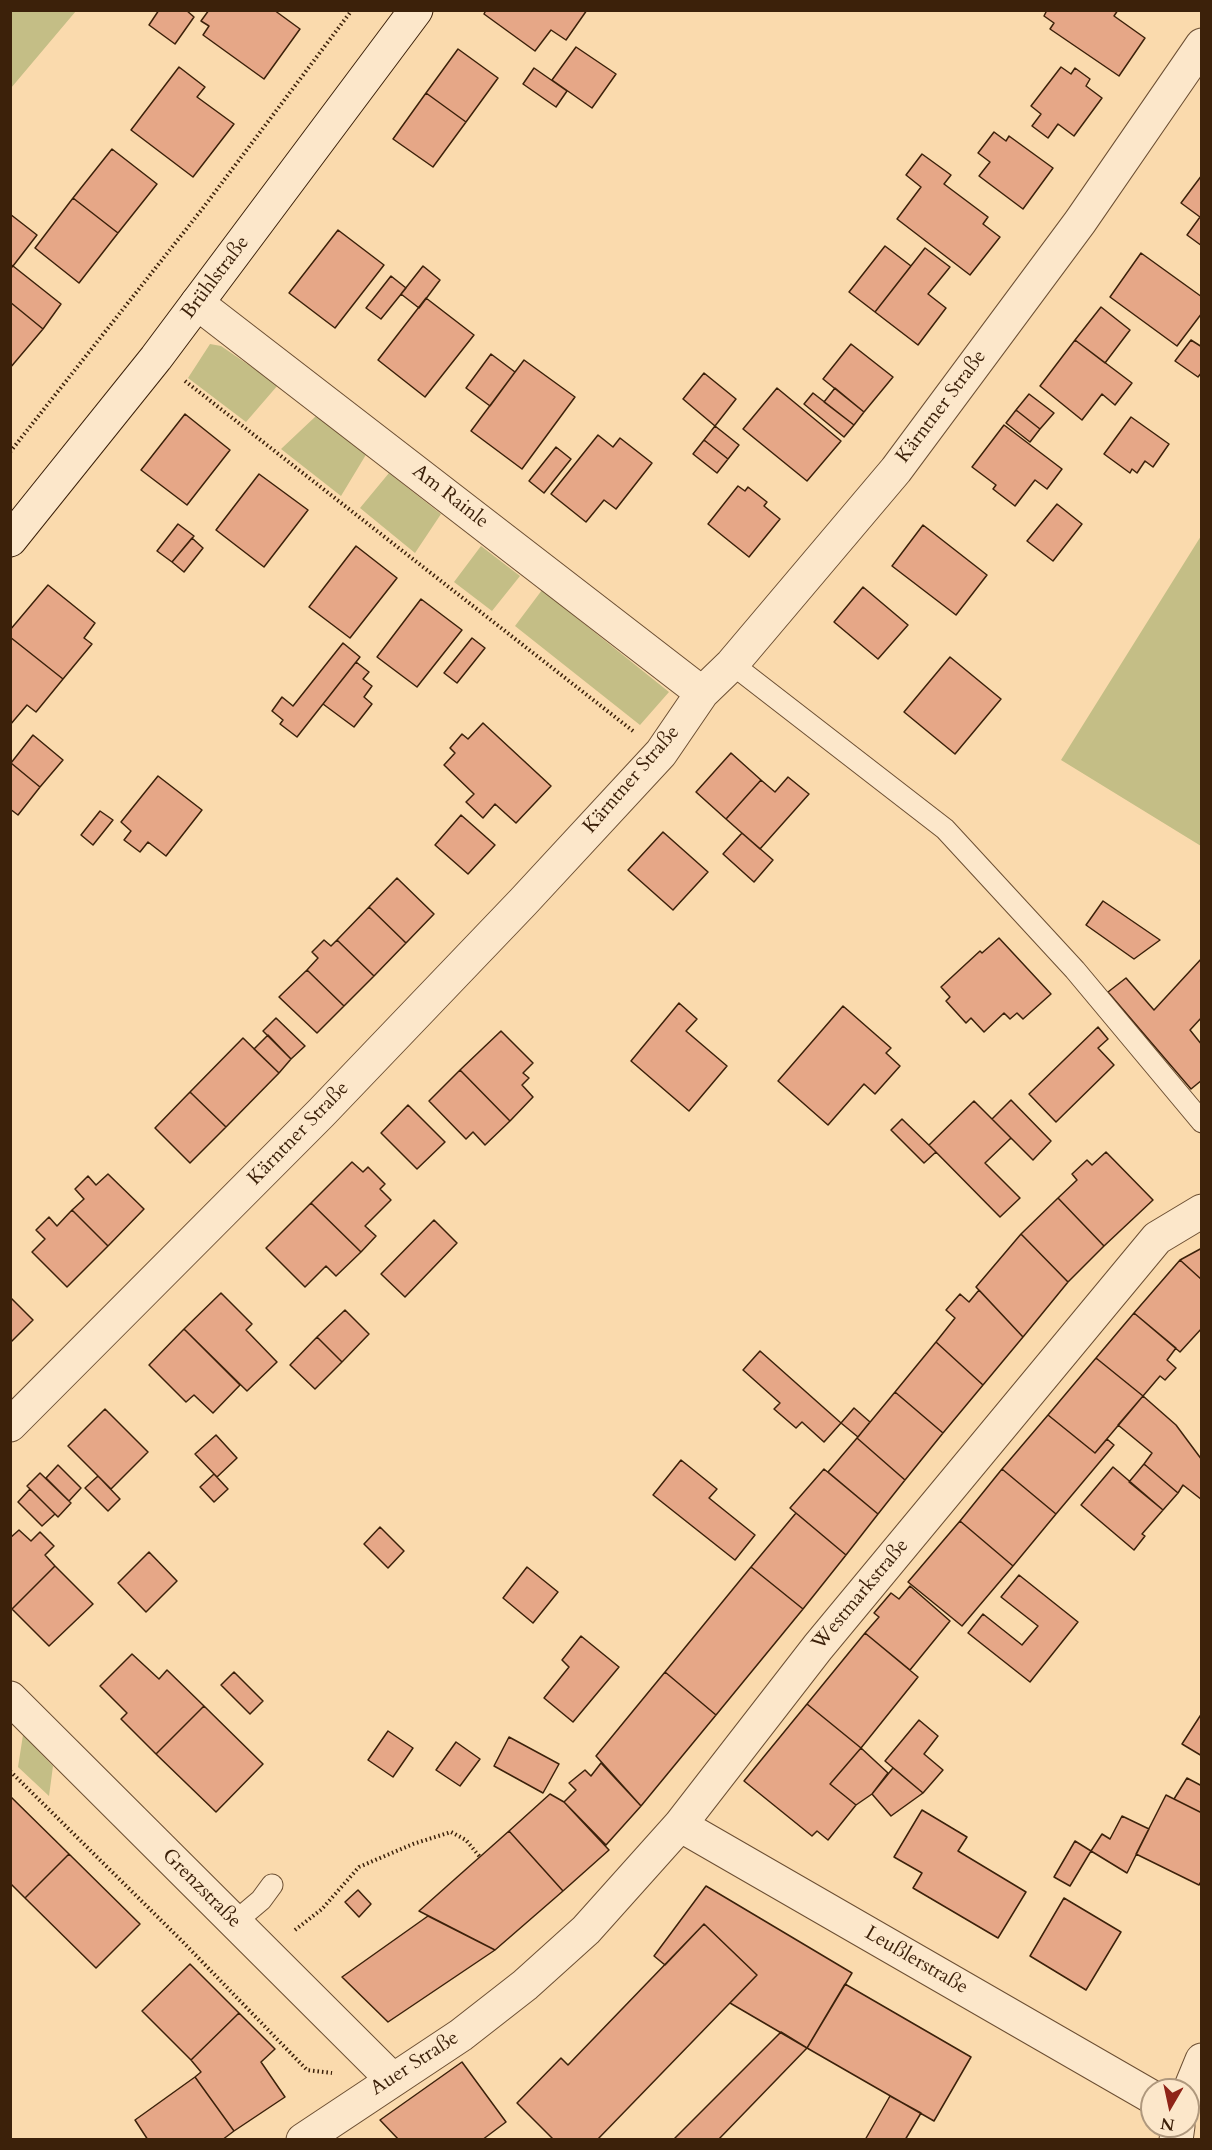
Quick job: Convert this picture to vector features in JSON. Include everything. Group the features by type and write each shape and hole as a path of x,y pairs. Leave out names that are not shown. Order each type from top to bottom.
{"street":[{"name":"Brühlstraße","path":"10,540 156,358 416,10"},
{"name":"Kärntner Straße","path":"10,1425 321,1113 523,902 661,753 702,693 732,664 896,470 1080,222 1202,45"},
{"name":"Am Rainle","path":"197,303 702,693"},
{"name":"Westmarkstraße","path":"525,1984 586,1930 680,1824 818,1647 1157,1238 1202,1211"},
{"name":"Grenzstraße","path":"10,1698 392,2079"},
{"name":"Leußlerstraße","path":"680,1824 1140,2090"},
{"name":"Auer Straße","path":"303,2139 461,2035 525,1984"},
{"path":"1195,2078 1202,2060"}],"lane":[{"path":"732,664 945,829 1075,970 1202,1122"},
{"path":"235,1922 261,1900 272,1885"}],"path":[{"path":"10,452 204,208 352,10"},
{"path":"156,358 661,753"},
{"path":"10,1771 182,1941 307,2070 392,2079"},
{"path":"265,1953 322,1909 359,1867 412,1844 451,1832 466,1840 480,1857"}],"shaded area":[{"path":"10,11 76,11 11,88"},
{"path":"210,344 221,346 278,385 246,422 188,378"},
{"path":"316,416 367,453 341,496 281,449"},
{"path":"389,473 441,514 415,553 360,508"},
{"path":"1201,536 1201,846 1061,760"},
{"path":"481,546 520,576 492,611 454,582"},
{"path":"542,590 669,692 640,725 515,626"},
{"path":"23,1735 53,1766 49,1796 18,1767"}],"building":[{"path":"159,10 186,10 194,17 175,44 149,25"},
{"path":"209,10 274,10 300,29 264,79 203,35 209,26 201,21"},
{"path":"486,10 587,10 566,40 551,30 535,51 484,14"},
{"path":"1047,10 1118,10 1114,16 1145,38 1119,76 1050,29 1054,23 1044,16"},
{"path":"576,47 616,74 592,108 552,80"},
{"path":"458,49 498,78 466,122 426,93"},
{"path":"179,67 205,87 197,97 234,124 193,177 131,130"},
{"path":"1061,67 1071,74 1075,68 1090,79 1086,86 1102,98 1074,136 1058,124 1048,138 1032,126 1041,114 1031,106"},
{"path":"534,68 567,91 556,107 523,84"},
{"path":"426,93 466,122 433,167 393,139"},
{"path":"994,132 1006,141 1009,136 1053,168 1023,209 979,176 990,162 978,153"},
{"path":"112,149 157,184 118,233 73,198"},
{"path":"922,154 951,175 944,184 988,217 983,224 1000,237 970,275 897,219 921,187 906,175"},
{"path":"1202,175 1202,246 1187,235 1200,217 1181,203"},
{"path":"73,198 118,233 79,283 35,248"},
{"path":"10,214 37,235 13,266 10,264"},
{"path":"338,230 384,265 335,328 289,293"},
{"path":"885,246 911,266 875,312 849,292"},
{"path":"925,248 950,267 928,294 946,308 918,345 875,312"},
{"path":"1141,253 1202,297 1202,313 1177,346 1110,297"},
{"path":"13,266 61,304 43,329 10,302 10,269"},
{"path":"423,266 440,280 419,308 401,294"},
{"path":"391,276 406,288 381,319 366,308"},
{"path":"426,298 474,335 425,397 378,360"},
{"path":"10,302 43,329 10,368"},
{"path":"1101,307 1130,330 1105,363 1075,340"},
{"path":"1075,340 1132,383 1115,405 1102,394 1082,420 1040,386"},
{"path":"1191,340 1202,347 1202,372 1198,377 1175,361"},
{"path":"851,344 893,377 864,412 823,379"},
{"path":"491,354 515,372 490,406 466,388"},
{"path":"524,360 575,397 522,469 471,431"},
{"path":"704,373 736,399 715,426 683,399"},
{"path":"777,388 841,441 807,481 743,429"},
{"path":"835,388 864,412 854,425 824,402"},
{"path":"813,393 854,425 844,437 804,404"},
{"path":"1029,394 1054,413 1040,429 1016,410"},
{"path":"1016,410 1040,429 1030,442 1006,423"},
{"path":"185,414 230,450 187,505 141,470"},
{"path":"1131,417 1169,444 1153,467 1145,461 1137,473 1132,469 1130,473 1104,454"},
{"path":"1004,425 1062,469 1047,489 1035,480 1015,506 993,489 996,485 972,467"},
{"path":"715,426 739,445 728,459 704,440"},
{"path":"598,435 613,447 620,438 652,463 616,509 604,500 586,522 551,494"},
{"path":"704,440 728,459 717,473 693,454"},
{"path":"556,447 571,459 544,493 529,481"},
{"path":"259,474 308,510 264,567 216,530"},
{"path":"738,486 745,491 748,487 767,502 764,506 780,519 749,557 708,524"},
{"path":"1057,504 1082,524 1053,561 1027,541"},
{"path":"178,524 194,536 172,562 157,551"},
{"path":"923,525 987,575 956,615 892,566"},
{"path":"192,538 203,548 184,572 172,562"},
{"path":"356,546 397,578 350,638 309,607"},
{"path":"48,585 95,623 84,638 92,644 63,679 10,637 10,630"},
{"path":"863,587 908,625 878,659 834,622"},
{"path":"421,599 462,630 417,687 377,657"},
{"path":"10,637 63,679 36,712 27,705 10,725"},
{"path":"472,638 485,648 457,683 444,673"},
{"path":"343,643 360,657 297,737 280,724 283,720 272,711 282,697 293,706"},
{"path":"950,657 1001,699 955,754 904,712"},
{"path":"356,662 369,672 363,679 372,686 364,697 372,704 354,727 323,704"},
{"path":"483,723 551,786 516,823 495,804 483,818 466,802 474,794 444,765 455,753 450,748 462,734 468,739"},
{"path":"33,735 63,760 40,787 11,763"},
{"path":"731,753 761,780 726,819 696,792"},
{"path":"11,763 40,787 18,815 10,809"},
{"path":"158,776 202,810 166,856 148,842 140,852 124,840 131,831 121,822"},
{"path":"788,777 809,794 760,849 726,819 761,780 775,792"},
{"path":"100,811 113,820 93,845 81,835"},
{"path":"461,815 495,845 468,874 435,845"},
{"path":"663,832 708,872 673,910 628,870"},
{"path":"742,833 773,860 754,882 723,854"},
{"path":"397,878 434,914 406,943 369,907"},
{"path":"1103,901 1160,940 1134,959 1086,925"},
{"path":"369,907 406,943 374,976 337,940"},
{"path":"999,938 1051,994 1023,1019 1017,1013 1010,1019 1004,1013 984,1032 971,1018 966,1023 946,1001 950,997 941,987 980,951 982,953"},
{"path":"324,940 331,946 337,940 374,976 344,1006 307,970 318,958 312,952"},
{"path":"1202,958 1202,1017 1190,1030 1202,1045 1202,1080 1191,1089 1108,992 1126,978 1154,1010"},
{"path":"307,970 344,1006 317,1033 279,997"},
{"path":"679,1003 697,1019 686,1031 727,1066 689,1111 631,1061"},
{"path":"843,1006 891,1048 886,1053 900,1066 875,1094 864,1084 828,1125 778,1081"},
{"path":"276,1018 305,1046 291,1059 263,1031"},
{"path":"1098,1027 1108,1039 1098,1048 1114,1065 1056,1122 1029,1094"},
{"path":"501,1031 533,1063 523,1073 529,1078 522,1085 533,1097 510,1121 460,1070"},
{"path":"268,1035 291,1059 279,1073 254,1049"},
{"path":"243,1038 279,1073 226,1127 190,1092"},
{"path":"460,1070 510,1121 485,1145 473,1132 466,1139 429,1101"},
{"path":"190,1092 226,1127 190,1163 155,1128"},
{"path":"1011,1100 1051,1141 1033,1160 992,1119"},
{"path":"974,1101 1011,1138 985,1163 1020,1198 1000,1217 929,1145"},
{"path":"408,1105 445,1142 417,1169 381,1133"},
{"path":"902,1119 936,1152 924,1163 891,1130"},
{"path":"1106,1152 1153,1200 1104,1246 1058,1198 1077,1180 1072,1174 1087,1160 1092,1165"},
{"path":"352,1162 363,1172 368,1167 385,1184 380,1189 391,1200 365,1226 376,1236 361,1252 311,1203"},
{"path":"108,1174 144,1209 108,1246 72,1210 84,1199 75,1189 88,1176 96,1185"},
{"path":"1058,1198 1104,1246 1068,1282 1021,1234"},
{"path":"311,1203 361,1252 336,1276 326,1266 305,1287 266,1248"},
{"path":"72,1210 108,1246 67,1287 32,1252 45,1239 36,1230 49,1217 57,1226"},
{"path":"434,1220 457,1243 405,1297 381,1274"},
{"path":"1021,1234 1068,1282 1023,1337 976,1287"},
{"path":"1202,1248 1202,1280 1180,1260"},
{"path":"1180,1260 1202,1280 1202,1328 1180,1352 1134,1313"},
{"path":"979,1290 1023,1337 983,1385 936,1342 955,1318 946,1310 960,1294 969,1302"},
{"path":"221,1293 252,1324 246,1330 277,1362 247,1391 184,1329"},
{"path":"10,1297 33,1320 10,1343"},
{"path":"345,1310 369,1334 342,1362 317,1337"},
{"path":"1134,1313 1176,1348 1167,1360 1176,1368 1165,1380 1160,1376 1143,1396 1096,1358"},
{"path":"184,1329 240,1385 213,1413 194,1395 186,1402 149,1365"},
{"path":"317,1337 342,1362 315,1389 290,1365"},
{"path":"936,1342 983,1385 943,1433 895,1392"},
{"path":"760,1351 841,1423 824,1442 802,1422 796,1428 774,1409 780,1403 743,1370"},
{"path":"1096,1358 1143,1396 1095,1453 1048,1415"},
{"path":"895,1392 943,1433 905,1480 857,1438"},
{"path":"1143,1396 1176,1425 1202,1460 1202,1500 1183,1485 1178,1493 1144,1464 1152,1453 1118,1425"},
{"path":"854,1408 870,1422 858,1437 841,1423"},
{"path":"105,1409 148,1452 111,1489 68,1446"},
{"path":"1048,1415 1095,1453 1107,1439 1114,1445 1056,1514 1002,1469"},
{"path":"216,1435 237,1458 217,1477 195,1454"},
{"path":"857,1438 905,1480 878,1514 828,1472"},
{"path":"681,1460 717,1489 709,1498 755,1535 735,1560 653,1495"},
{"path":"1144,1464 1178,1493 1163,1510 1129,1482"},
{"path":"58,1465 81,1488 69,1501 46,1478"},
{"path":"1113,1467 1163,1510 1142,1534 1145,1536 1134,1550 1081,1505"},
{"path":"824,1469 878,1514 846,1555 790,1508"},
{"path":"1002,1469 1056,1514 1013,1566 960,1521"},
{"path":"40,1473 71,1503 58,1517 27,1486"},
{"path":"214,1474 228,1489 214,1502 200,1487"},
{"path":"98,1476 120,1499 108,1511 85,1488"},
{"path":"30,1489 55,1514 42,1526 18,1502"},
{"path":"796,1513 846,1555 803,1609 751,1567"},
{"path":"960,1521 1013,1566 962,1626 908,1582"},
{"path":"380,1527 404,1551 388,1568 364,1544"},
{"path":"19,1530 31,1541 40,1532 54,1546 45,1555 55,1566 12,1609 10,1607 10,1538"},
{"path":"149,1552 177,1581 146,1612 118,1583"},
{"path":"55,1566 93,1604 49,1646 12,1609"},
{"path":"527,1567 558,1592 533,1623 503,1598"},
{"path":"751,1567 803,1609 716,1715 665,1672"},
{"path":"1019,1575 1078,1622 1030,1682 968,1633 983,1614 1022,1645 1038,1626 1001,1597"},
{"path":"910,1586 950,1621 910,1670 865,1633 879,1617 874,1613 891,1593 899,1599"},
{"path":"865,1633 918,1677 861,1748 807,1704"},
{"path":"581,1636 619,1667 573,1722 544,1698 569,1667 562,1660"},
{"path":"132,1654 159,1679 167,1670 204,1706 156,1754 121,1719 127,1713 100,1686"},
{"path":"234,1672 263,1701 250,1714 221,1685"},
{"path":"665,1672 716,1715 641,1806 596,1756"},
{"path":"807,1704 861,1748 830,1784 856,1805 828,1840 817,1831 812,1836 744,1781"},
{"path":"204,1706 263,1764 216,1812 156,1754"},
{"path":"1202,1713 1202,1756 1182,1744"},
{"path":"919,1720 938,1736 924,1754 943,1770 923,1793 885,1761"},
{"path":"388,1731 413,1748 393,1777 368,1760"},
{"path":"509,1737 559,1764 543,1793 494,1766"},
{"path":"456,1742 480,1759 460,1786 436,1770"},
{"path":"861,1748 888,1773 872,1794 856,1805 830,1784"},
{"path":"601,1763 641,1806 606,1845 564,1802 576,1790 569,1783 585,1770 591,1776"},
{"path":"893,1768 923,1793 891,1816 872,1794"},
{"path":"1187,1778 1202,1786 1202,1813 1174,1799"},
{"path":"550,1794 564,1802 609,1850 563,1891 509,1831"},
{"path":"1166,1795 1202,1813 1202,1880 1199,1885 1136,1854"},
{"path":"10,1796 69,1854 25,1898 10,1883"},
{"path":"922,1810 967,1837 958,1851 1026,1892 998,1938 913,1888 922,1873 894,1857"},
{"path":"1122,1816 1149,1829 1127,1873 1091,1851 1102,1834 1110,1839"},
{"path":"509,1831 563,1891 495,1950 419,1911"},
{"path":"1075,1841 1091,1851 1070,1886 1054,1877"},
{"path":"69,1854 140,1924 96,1968 25,1898"},
{"path":"706,1886 852,1973 807,2048 730,2003 757,1975 704,1924 665,1965 654,1956"},
{"path":"358,1890 371,1904 359,1917 345,1902"},
{"path":"1064,1898 1121,1932 1086,1990 1030,1956"},
{"path":"428,1916 495,1950 388,2022 342,1977"},
{"path":"704,1924 757,1975 597,2140 554,2140 517,2103 561,2058 568,2065"},
{"path":"190,1964 239,2013 191,2060 142,2011"},
{"path":"845,1984 971,2057 934,2121 807,2048"},
{"path":"239,2013 275,2049 261,2062 285,2097 234,2131 195,2077 201,2072 191,2060"},
{"path":"781,2032 807,2048 718,2140 673,2140"},
{"path":"462,2062 506,2122 482,2140 399,2140 380,2120"},
{"path":"195,2077 234,2131 222,2140 148,2140 135,2120"},
{"path":"890,2096 921,2113 905,2140 865,2140"}]}
